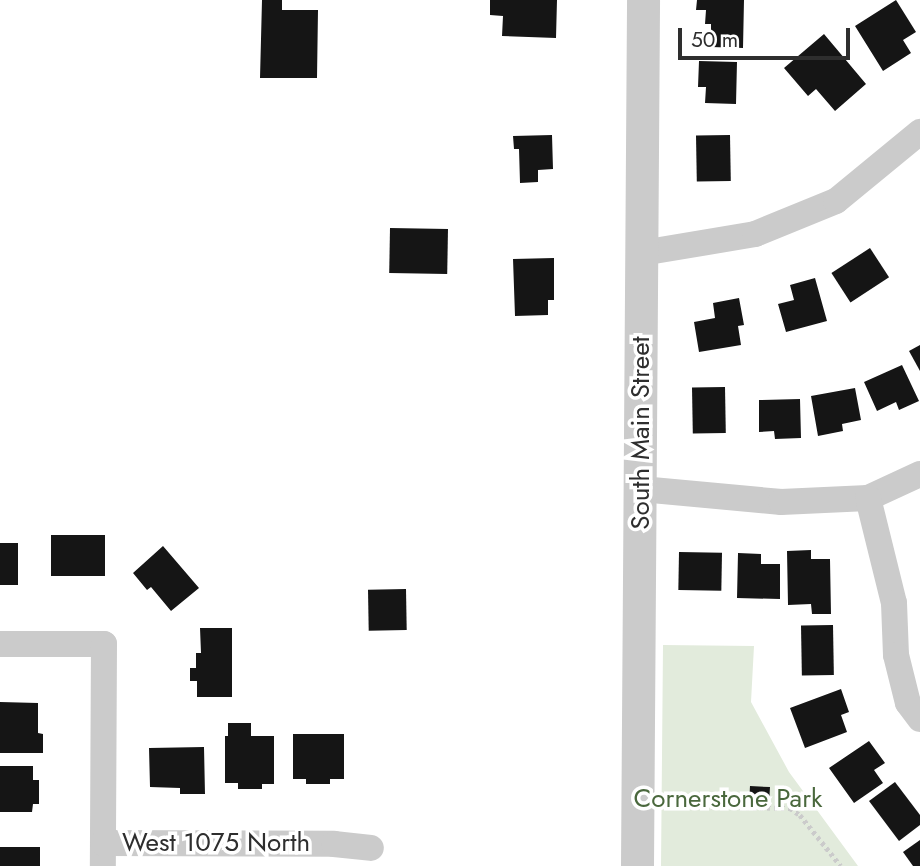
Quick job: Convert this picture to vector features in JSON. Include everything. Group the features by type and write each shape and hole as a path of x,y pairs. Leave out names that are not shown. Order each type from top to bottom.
{"street":[{"name":"South Main Street","path":"637,866 643,0"},
{"path":"642,253 755,234 836,201 920,132"},
{"path":"641,489 781,502 868,498 920,474"},
{"path":"868,498 894,603 896,655 908,703 920,719"},
{"path":"0,644 104,644 103,855"},
{"name":"West 1075 North","path":"103,855 334,844 372,848"}],"path":[{"path":"659,806 790,808 800,815 841,866"}],"green space":[{"name":"Cornerstone Park","path":"663,645 754,646 751,702 789,772 858,866 661,866"}],"building":[{"path":"262,0 282,0 282,10 318,10 317,78 260,78"},
{"path":"490,0 557,0 556,38 502,36 503,16 490,15"},
{"path":"697,0 744,0 743,48 711,47 711,24 705,24 706,10 696,10"},
{"path":"896,0 916,32 903,40 911,53 883,71 855,26"},
{"path":"824,34 866,84 835,111 816,89 808,96 784,68"},
{"path":"699,61 737,62 736,104 705,103 706,87 698,87"},
{"path":"552,135 553,169 538,170 538,182 520,183 519,149 514,149 513,136"},
{"path":"730,135 731,181 697,182 696,136"},
{"path":"390,228 448,229 447,274 389,273"},
{"path":"870,248 889,277 850,302 831,273"},
{"path":"554,258 554,300 548,300 548,315 515,316 513,259"},
{"path":"815,278 827,321 786,332 778,304 794,300 790,285"},
{"path":"739,298 744,325 738,326 741,345 699,352 694,322 715,318 713,303"},
{"path":"920,345 920,371 909,351"},
{"path":"902,365 919,401 899,410 896,402 877,411 864,382"},
{"path":"725,387 726,433 693,434 692,388"},
{"path":"855,388 861,420 842,424 843,431 818,436 811,396"},
{"path":"800,399 801,438 775,439 774,431 759,432 759,400"},
{"path":"51,535 105,535 105,576 51,576"},
{"path":"0,543 18,543 18,585 0,585"},
{"path":"163,546 199,588 171,611 151,587 147,590 133,573"},
{"path":"811,550 811,559 830,559 831,614 812,614 811,604 788,605 787,551"},
{"path":"679,552 722,553 721,591 678,590"},
{"path":"738,553 761,554 761,564 780,564 780,599 737,598"},
{"path":"406,589 407,630 369,631 368,590"},
{"path":"833,625 834,675 802,676 801,626"},
{"path":"200,628 232,628 232,697 197,697 197,681 190,681 190,668 196,668 196,653 201,653"},
{"path":"841,689 849,712 841,715 847,732 805,748 790,708"},
{"path":"0,702 38,703 38,733 43,734 43,753 0,753"},
{"path":"228,723 251,723 251,736 274,736 274,784 262,784 262,789 238,789 238,783 225,783 225,736 228,736"},
{"path":"293,734 344,734 344,779 330,779 330,784 306,784 306,779 293,779"},
{"path":"869,741 885,763 874,770 883,783 854,803 829,768"},
{"path":"204,747 205,794 180,794 180,788 150,787 149,748"},
{"path":"0,766 33,766 33,780 39,780 39,804 33,804 32,812 0,812"},
{"path":"895,782 920,815 920,825 899,841 869,801"},
{"path":"750,786 770,787 769,797 749,796"},
{"path":"920,840 920,866 913,866 903,852"},
{"path":"0,847 40,847 40,866 0,866"}]}
